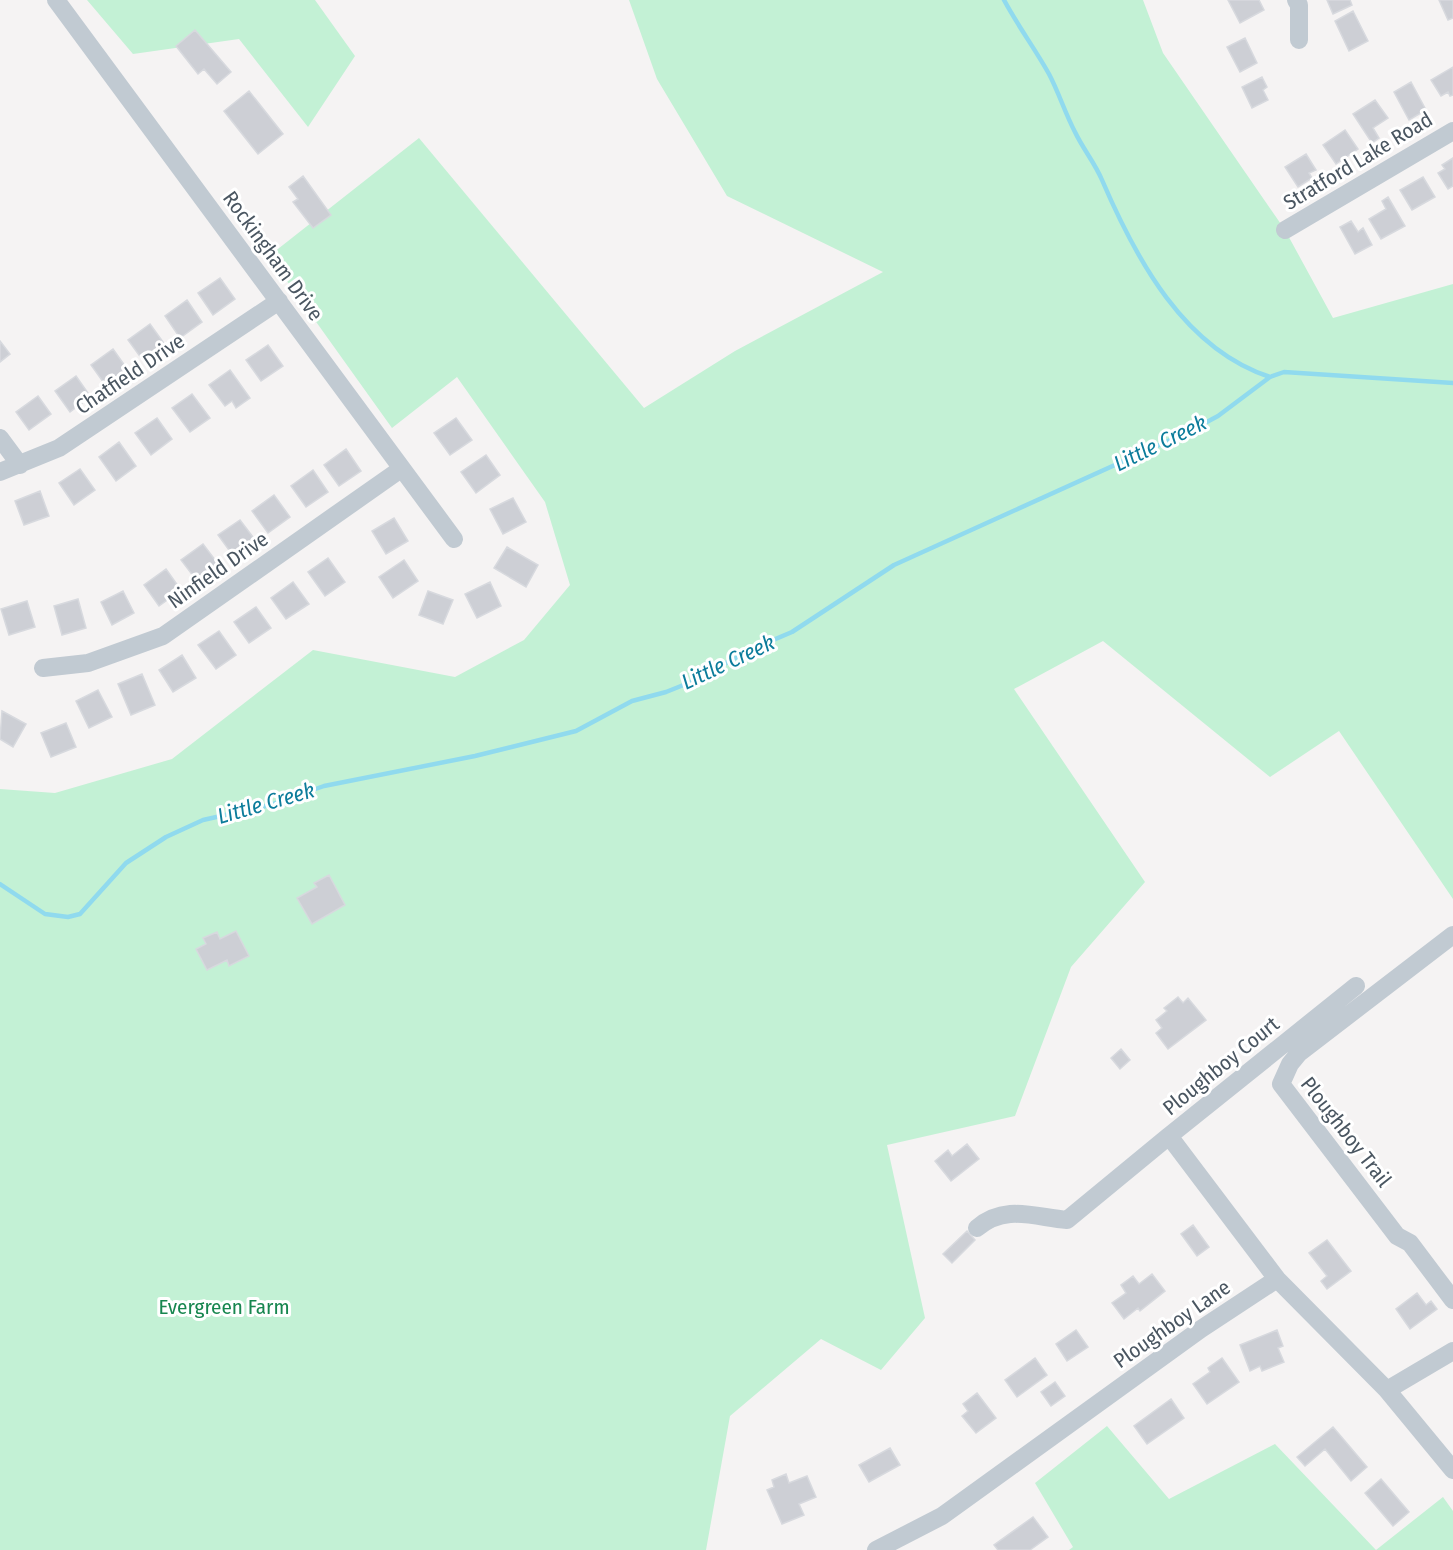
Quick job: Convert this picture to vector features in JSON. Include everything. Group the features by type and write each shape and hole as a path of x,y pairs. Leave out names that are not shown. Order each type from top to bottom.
{"street":[{"name":"Rockingham Drive","path":"56,0 454,539"},
{"path":"1296,0 1299,5 1299,40"},
{"name":"Stratford Lake Road","path":"1286,230 1453,130"},
{"name":"Chatfield Drive","path":"0,472 59,448 279,301"},
{"path":"0,438 20,465"},
{"name":"Ninfield Drive","path":"43,668 88,663 163,636 401,469"},
{"name":"Ploughboy Trail","path":"1453,935 1299,1053 1290,1064 1281,1084 1397,1236 1410,1243 1453,1300"},
{"name":"Ploughboy Court","path":"1276,1279 1169,1136 1356,986"},
{"path":"977,1228 984,1221 1007,1212 1068,1220 1169,1136"},
{"path":"1276,1279 1387,1390 1453,1470"},
{"name":"Ploughboy Lane","path":"876,1550 942,1516 1201,1329 1276,1279"},
{"path":"1387,1390 1453,1351"}],"green space":[{"path":"87,0 315,0 355,56 308,127 239,39 133,54"},
{"name":"Evergreen Farm","path":"629,0 1143,0 1163,53 1285,230 1333,318 1453,284 1453,899 1339,731 1270,777 1103,641 1014,689 1145,882 1071,967 1015,1116 887,1145 925,1318 881,1370 821,1339 730,1416 706,1550 0,1550 0,789 55,793 172,759 313,650 455,677 524,640 570,585 545,502 457,377 392,428 269,256 419,138 644,408 735,351 883,272 727,196 657,79"},
{"path":"1107,1426 1169,1499 1275,1444 1376,1550 1069,1550 1073,1547 1035,1483"},
{"path":"1443,1497 1453,1511 1453,1550 1376,1550"}],"building":[{"path":"1228,0 1259,0 1264,10 1240,23"},
{"path":"1327,0 1350,0 1352,5 1333,14"},
{"path":"1439,0 1453,0 1453,18 1448,20"},
{"path":"1353,11 1368,41 1349,51 1335,21"},
{"path":"195,30 231,72 217,84 204,69 198,74 176,46"},
{"path":"1245,38 1257,63 1240,72 1227,47"},
{"path":"1453,67 1453,95 1450,96 1448,92 1441,96 1431,80"},
{"path":"1262,77 1267,87 1263,90 1268,100 1252,108 1242,87"},
{"path":"1411,82 1426,110 1409,120 1394,92"},
{"path":"249,91 283,134 258,154 224,111"},
{"path":"1375,100 1388,118 1373,128 1379,138 1372,143 1353,114"},
{"path":"1345,130 1358,149 1336,164 1323,145"},
{"path":"1306,154 1316,170 1309,173 1312,178 1298,187 1285,167"},
{"path":"1453,158 1453,186 1448,189 1438,173 1445,169 1442,165"},
{"path":"303,176 331,215 313,228 293,202 298,199 289,187"},
{"path":"1423,177 1435,197 1412,210 1400,190"},
{"path":"1388,197 1405,226 1381,239 1369,219 1386,209 1382,201"},
{"path":"1351,221 1358,232 1363,228 1372,245 1355,254 1340,227"},
{"path":"220,278 235,299 213,315 198,293"},
{"path":"187,300 202,322 180,338 165,316"},
{"path":"150,324 166,346 144,362 128,340"},
{"path":"0,341 10,354 0,362"},
{"path":"268,345 283,366 261,381 246,360"},
{"path":"113,349 128,370 106,386 91,365"},
{"path":"230,370 250,398 236,408 232,401 225,406 209,385"},
{"path":"76,376 88,393 79,399 82,403 70,412 55,391"},
{"path":"192,394 210,418 190,432 172,408"},
{"path":"38,396 51,414 29,430 16,412"},
{"path":"157,418 172,439 151,455 135,433"},
{"path":"456,418 472,440 450,455 434,433"},
{"path":"119,442 136,466 116,481 99,457"},
{"path":"346,449 361,471 339,486 324,465"},
{"path":"486,455 500,475 476,493 461,472"},
{"path":"80,469 95,490 74,505 59,483"},
{"path":"313,470 328,492 306,507 291,486"},
{"path":"40,491 49,516 24,525 15,501"},
{"path":"274,495 290,517 268,533 252,511"},
{"path":"513,498 526,522 503,534 490,509"},
{"path":"394,518 408,541 386,554 372,531"},
{"path":"240,520 256,541 234,557 218,535"},
{"path":"203,544 219,565 197,581 181,560"},
{"path":"507,547 538,565 526,587 494,568"},
{"path":"328,558 345,582 325,596 308,572"},
{"path":"404,560 418,581 393,598 379,577"},
{"path":"166,569 181,590 159,606 144,585"},
{"path":"293,582 309,604 286,619 271,598"},
{"path":"490,582 501,606 477,618 465,594"},
{"path":"123,591 134,613 112,625 101,602"},
{"path":"428,591 453,600 443,624 419,615"},
{"path":"78,599 86,628 62,635 54,606"},
{"path":"27,601 35,627 9,635 1,609"},
{"path":"256,607 271,628 249,643 234,622"},
{"path":"219,631 236,655 216,669 198,645"},
{"path":"182,655 196,678 173,692 159,670"},
{"path":"142,674 155,705 131,715 118,684"},
{"path":"98,690 112,717 89,728 76,701"},
{"path":"2,711 26,724 13,747 0,739"},
{"path":"66,723 76,747 51,757 41,733"},
{"path":"329,875 345,905 312,924 297,898 317,887 314,883"},
{"path":"236,931 249,956 229,966 227,960 207,970 196,949 206,944 203,938 217,932 220,939"},
{"path":"1178,997 1183,1003 1188,998 1206,1020 1168,1049 1156,1033 1162,1028 1156,1020 1167,1011 1164,1008"},
{"path":"1121,1049 1130,1060 1120,1069 1111,1058"},
{"path":"967,1144 979,1159 951,1181 935,1161 948,1150 952,1156"},
{"path":"1193,1225 1209,1247 1197,1256 1181,1234"},
{"path":"967,1231 975,1240 952,1263 943,1254"},
{"path":"1327,1240 1351,1271 1327,1289 1321,1281 1327,1276 1309,1253"},
{"path":"1152,1274 1165,1291 1140,1311 1138,1308 1124,1319 1112,1303 1126,1293 1121,1285 1133,1276 1139,1284"},
{"path":"1417,1293 1426,1305 1431,1301 1437,1309 1410,1329 1396,1309"},
{"path":"1076,1330 1088,1347 1067,1361 1056,1344"},
{"path":"1277,1330 1283,1346 1278,1348 1284,1362 1262,1371 1260,1366 1250,1371 1240,1345"},
{"path":"1035,1358 1047,1375 1017,1397 1005,1380"},
{"path":"1222,1358 1239,1382 1207,1404 1193,1384 1210,1372 1208,1368"},
{"path":"1055,1382 1065,1396 1051,1406 1041,1392"},
{"path":"977,1393 996,1418 976,1433 962,1416 968,1411 963,1404"},
{"path":"1171,1399 1184,1418 1147,1444 1134,1426"},
{"path":"1333,1427 1367,1467 1351,1481 1325,1449 1305,1466 1297,1457"},
{"path":"890,1448 900,1465 869,1482 859,1465"},
{"path":"786,1474 789,1483 807,1476 816,1497 799,1504 804,1515 782,1524 767,1490 774,1487 772,1480"},
{"path":"1381,1479 1409,1512 1393,1526 1365,1493"},
{"path":"1033,1517 1048,1537 1030,1550 998,1550 994,1545"}],"waterway":[{"path":"1004,0 1049,74 1071,125 1099,174 1130,240 1166,298 1212,346 1239,364 1270,377"},
{"name":"Little Creek","path":"0,884 45,914 68,917 80,914 126,863 166,837 203,820 270,805 324,786 475,756 576,731 632,701 666,692 691,682 752,649 792,632 894,565 1190,431 1218,416 1270,377 1284,372 1453,383"}]}
